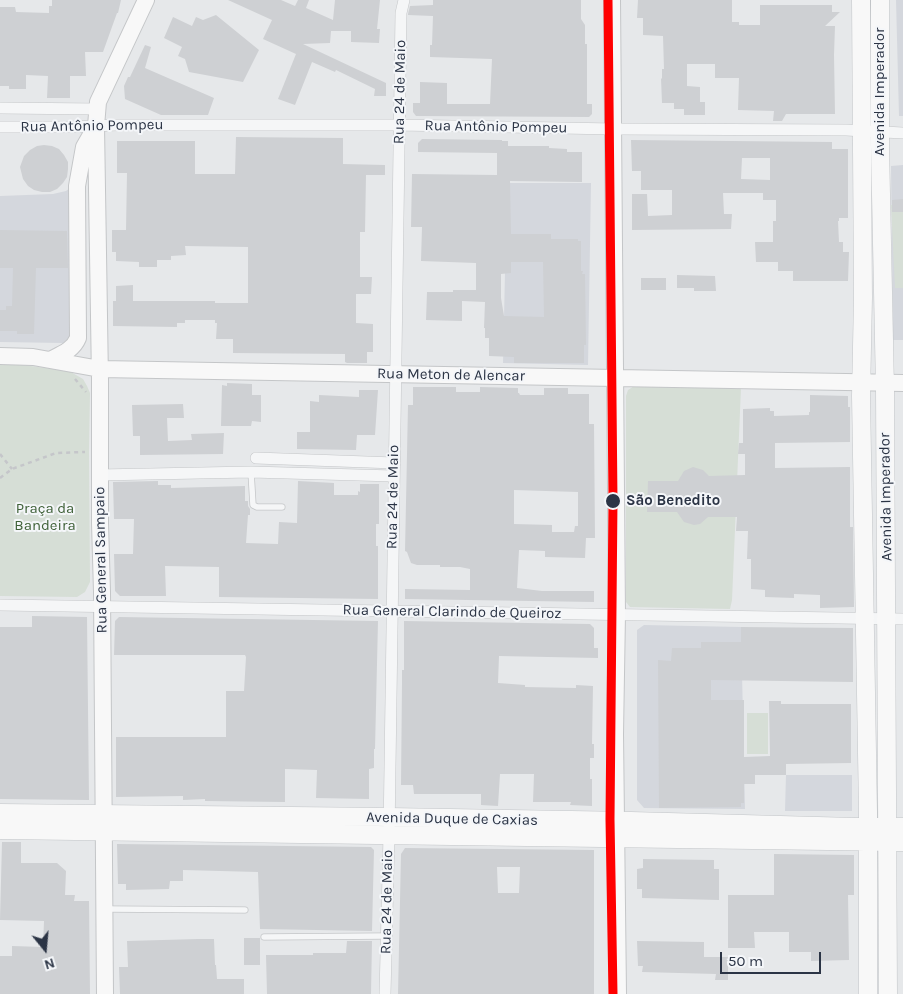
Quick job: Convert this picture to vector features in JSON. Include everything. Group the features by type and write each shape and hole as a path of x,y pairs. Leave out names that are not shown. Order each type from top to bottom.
{"main road":[{"name":"Avenida Imperador","path":"861,0 863,297 861,382 868,834 868,994"},
{"name":"Avenida Imperador","path":"880,0 884,382 895,618 895,835 888,994"},
{"name":"Avenida Duque de Caxias","path":"0,812 103,822 388,835 616,830"},
{"name":"Avenida Duque de Caxias","path":"0,830 103,822 389,818 616,830 895,835"}],"street":[{"path":"50,360 73,347 78,338 77,186 84,147 96,126 98,102 146,0"},
{"name":"Rua 24 de Maio","path":"385,994 401,13 404,0"},
{"path":"612,0 618,994"},
{"name":"Rua Antônio Pompeu","path":"0,108 98,109"},
{"name":"Rua Antônio Pompeu","path":"0,127 116,125 400,126 903,133"},
{"name":"Rua General Sampaio","path":"96,126 105,994"},
{"name":"Rua Meton de Alencar","path":"0,356 33,357 100,369 903,383"},
{"path":"256,458 394,464"},
{"path":"99,475 250,472 394,476"},
{"name":"Rua General Clarindo de Queiroz","path":"0,605 895,618"}],"lane":[{"path":"250,472 253,505 257,507 282,507"},
{"path":"104,909 245,910"},
{"path":"264,937 386,936"}],"path":[{"path":"0,478 12,468 56,453 89,452"},
{"path":"0,454 12,468"}],"shaded area":[{"path":"896,0 903,0 903,116 899,116"},
{"path":"903,165 903,340 893,340 891,166"},
{"path":"507,183 591,183 588,365 503,363"},
{"path":"71,187 69,337 63,343 0,342 0,196 53,194 66,191"},
{"path":"644,625 741,627 745,809 644,808 637,800 637,630"},
{"path":"786,775 852,775 852,811 785,811"}],"green space":[{"path":"891,205 903,205 903,288 895,288"},
{"name":"Praça da Bandeira","path":"0,362 69,371 83,379 90,393 90,582 85,592 77,597 0,596"},
{"path":"636,385 741,388 732,600 730,609 630,607 626,602 626,396 628,390"},
{"path":"747,713 768,713 768,754 747,754"}],"building":[{"path":"52,0 121,0 103,52 85,52 86,76 70,76 70,98 47,98 48,76 26,75 26,89 9,89 9,86 0,86 0,7 15,7 16,12 49,13 49,6 52,6"},
{"path":"228,0 281,0 295,6 298,0 309,0 306,8 333,20 335,0 380,0 377,29 380,29 379,43 351,42 351,31 331,31 330,43 303,44 386,83 386,96 374,96 375,89 336,70 335,72 312,62 295,105 278,99 296,54 263,39 272,20"},
{"path":"433,0 581,0 581,19 585,25 585,44 587,44 587,104 592,104 592,114 589,117 416,116 413,112 413,103 420,103 420,82 447,83 447,104 490,104 492,59 430,57 433,16 408,14 410,6 433,5"},
{"path":"638,0 732,0 732,22 739,22 739,25 760,25 760,5 832,5 832,12 840,12 825,26 835,26 835,114 786,114 782,121 773,121 774,111 738,110 739,78 715,78 715,64 687,64 687,86 700,87 700,102 705,102 705,115 684,115 684,109 674,109 674,103 662,103 663,36 643,35 643,18 637,18"},
{"path":"216,15 259,50 243,82 189,72 185,59 178,56 182,47 164,38 173,17 192,26 196,17 203,20"},
{"path":"145,45 151,47 145,68 214,98 208,115 161,115 125,99 124,86"},
{"path":"236,137 343,138 343,164 385,165 385,175 366,175 365,232 360,232 360,277 372,277 371,294 356,294 356,323 373,324 373,352 367,352 367,363 347,363 345,362 345,354 233,353 233,339 216,339 217,323 215,323 215,320 185,320 185,323 177,323 177,327 113,326 113,301 116,301 116,286 133,285 133,301 248,303 248,247 185,246 186,255 171,256 171,260 157,260 157,267 139,267 139,262 116,261 116,252 112,252 112,230 126,230 127,173 117,173 117,141 195,141 195,174 235,174"},
{"path":"422,139 502,140 508,141 508,146 549,146 549,148 567,149 567,152 582,152 582,182 510,181 511,234 551,234 551,239 578,239 578,241 581,241 581,271 583,271 582,274 585,274 586,345 584,345 584,363 514,363 514,357 489,356 489,338 485,338 484,328 485,302 462,301 462,321 426,320 427,292 476,290 476,263 421,261 422,227 411,227 412,174 497,175 497,153 418,152 418,143","holes":["511,262 543,262 544,317 504,316 501,298 501,274 511,273"]},
{"path":"631,140 832,142 832,149 848,149 848,218 839,218 838,221 839,242 843,242 843,252 849,252 848,281 793,281 793,271 778,271 778,262 756,262 755,242 773,242 773,221 776,221 776,200 763,200 763,193 723,193 724,214 732,214 731,229 632,230 632,194 647,194 648,216 672,215 672,190 641,190 641,171 632,171","holes":["742,158 770,158 770,180 741,179"]},
{"path":"44,145 59,149 68,162 67,177 57,189 50,192 34,190 28,186 23,179 20,167 24,156 30,150"},
{"path":"903,199 903,212 892,212 892,200"},
{"path":"0,230 67,231 68,268 36,268 34,334 0,331 0,310 6,310 6,306 12,306 13,268 0,268"},
{"path":"677,275 715,276 716,291 694,291 694,288 677,288"},
{"path":"641,278 666,278 666,290 641,290"},
{"path":"227,383 252,384 252,395 261,395 261,422 252,421 251,426 221,426 222,385 227,386"},
{"path":"413,387 456,387 456,392 480,392 480,387 518,388 520,395 544,395 544,388 568,388 568,394 589,394 589,424 594,424 595,538 586,538 585,558 545,557 545,551 519,550 517,588 542,591 594,591 594,602 405,599 405,589 470,590 470,569 440,567 440,565 417,565 411,563 405,551 408,405 413,405","holes":["514,490 578,492 578,526 575,526 574,532 552,532 552,525 514,524"]},
{"path":"359,390 378,390 375,435 357,435 356,450 297,449 297,432 310,432 310,401 319,402 319,395 359,397"},
{"path":"810,395 848,396 848,407 850,407 850,442 775,443 775,468 850,467 850,527 853,527 854,607 820,608 820,595 794,594 794,598 765,597 765,590 751,589 751,559 747,559 748,531 736,531 737,517 708,517 700,524 694,525 684,522 677,512 647,512 648,481 678,481 684,471 693,467 703,470 709,476 745,475 745,454 738,454 739,443 743,443 743,409 770,408 770,411 774,411 774,416 809,415"},
{"path":"183,404 184,418 167,418 168,441 192,440 191,434 224,433 223,454 140,455 140,436 133,436 132,405"},
{"path":"158,481 158,485 171,485 171,488 245,486 245,501 248,501 250,509 246,543 278,544 279,522 297,523 298,481 334,483 334,495 358,495 360,484 379,484 379,524 376,524 378,599 219,597 219,567 165,566 166,596 120,596 115,591 114,554 133,554 134,519 114,519 113,482"},
{"path":"32,616 87,617 89,800 0,799 0,627 32,627"},
{"path":"119,617 378,621 375,749 374,768 369,769 369,799 316,798 317,770 285,769 285,802 183,800 183,796 116,797 116,737 226,737 226,691 244,691 246,657 245,655 114,655 115,621"},
{"path":"404,621 590,624 594,628 594,648 598,648 598,658 499,656 498,683 525,685 525,687 576,688 576,685 593,686 592,744 594,744 594,758 590,758 592,806 570,805 571,802 533,802 534,774 500,774 498,806 481,805 481,794 414,794 413,785 401,785"},
{"path":"741,627 853,628 853,682 711,680 711,700 744,700 744,757 770,756 769,701 781,701 781,704 851,704 851,763 786,764 786,775 755,775 755,784 744,784 744,803 741,803 741,807 659,808 658,660 671,661 672,648 701,648 701,642 741,642"},
{"path":"2,842 21,842 21,863 57,863 66,871 65,895 75,895 74,901 89,901 90,994 0,994 0,956 12,956 12,946 43,947 44,921 0,920"},
{"path":"117,844 371,847 374,850 372,931 260,929 258,872 183,870 183,881 170,881 169,889 126,890 126,884 118,884"},
{"path":"405,848 594,850 594,994 398,994 401,854","holes":["497,867 520,867 519,893 498,893"]},
{"path":"774,854 854,855 854,895 848,895 849,960 811,961 811,952 789,952 789,932 754,932 755,948 728,948 728,895 774,895"},
{"path":"643,859 714,860 714,869 719,869 719,900 642,898 642,889 637,889 637,869 643,868"},
{"path":"244,938 260,938 260,965 244,965"},
{"path":"214,939 217,979 244,979 244,994 120,994 119,967 128,967 127,941"},
{"path":"347,941 372,941 371,994 267,994 266,955 346,953"},
{"path":"637,941 704,942 704,957 728,957 728,980 715,980 716,974 642,972 643,966 638,966"}],"transit line":[{"path":"608,0 613,500 610,819 613,994"}],"place":[{"name":"São Benedito","path":"613,501"}]}
